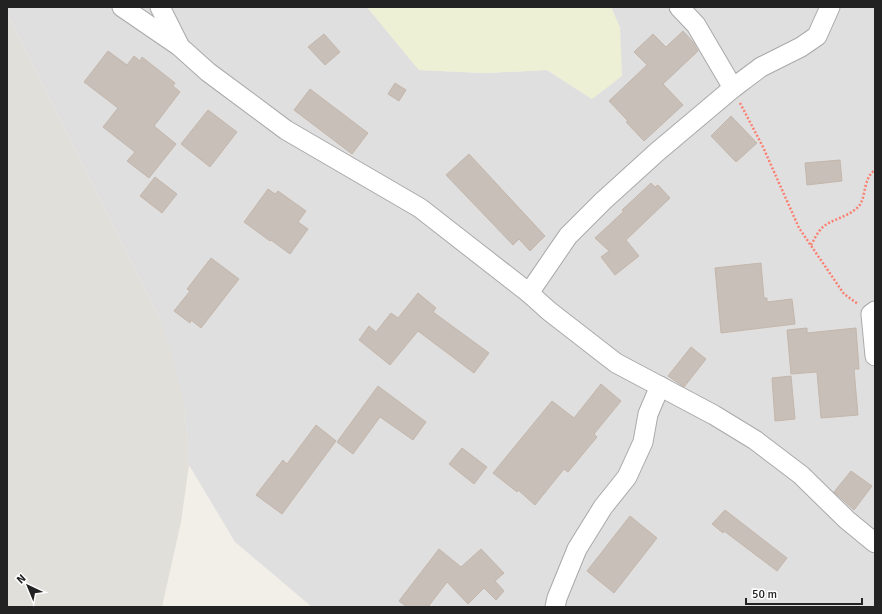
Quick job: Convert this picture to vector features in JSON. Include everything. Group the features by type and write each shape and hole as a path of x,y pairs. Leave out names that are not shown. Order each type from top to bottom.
{"street":[{"path":"122,7 179,46 208,72 286,130 420,208 616,363 714,415 755,440 801,475 846,520 875,543"},
{"path":"160,7 179,46"},
{"path":"679,7 696,25 733,88"},
{"path":"529,293 568,236 604,201 657,152 733,88 761,67 801,47 816,36 830,7"},
{"path":"873,312 875,356"},
{"path":"555,607 557,598 577,549 603,507 627,476 643,442 648,414 660,386"}],"path":[{"path":"733,88 763,147 799,228 844,294 873,312"},
{"path":"811,245 823,227 850,214 860,206 865,185 872,172 875,170"}],"shaded area":[{"path":"7,7 367,7 419,70 485,73 547,70 592,99 620,28 611,7 875,7 875,607 312,607 235,542 189,465 185,412 159,317 7,13"},
{"path":"7,13 159,317 175,365 185,412 189,465 181,522 162,607 7,607"}],"green space":[{"path":"367,7 611,7 620,28 622,76 592,99 547,70 485,73 419,70"}],"building":[{"path":"683,31 693,42 698,51 663,84 683,105 644,141 609,101 647,65 634,52 653,34 666,47"},
{"path":"324,34 340,52 325,65 308,47"},
{"path":"108,51 127,65 134,56 140,61 142,57 175,83 173,86 180,92 154,126 176,144 149,178 127,161 135,152 103,127 118,108 84,82"},
{"path":"395,83 406,90 399,101 388,94"},
{"path":"310,89 368,133 352,154 294,110"},
{"path":"208,110 237,132 210,167 181,144"},
{"path":"731,116 757,143 736,162 711,136"},
{"path":"469,154 545,236 530,251 519,239 513,245 446,175"},
{"path":"840,160 842,181 807,185 805,163"},
{"path":"155,177 177,194 162,213 140,196"},
{"path":"651,183 655,187 658,185 670,198 626,240 639,256 615,275 601,257 609,251 595,238"},
{"path":"268,189 275,194 278,191 306,211 298,222 308,229 290,254 244,222"},
{"path":"211,258 239,279 201,328 191,320 190,323 174,311 190,291 187,289"},
{"path":"761,263 764,298 767,298 767,302 792,299 795,324 721,333 715,268"},
{"path":"418,293 436,308 433,312 489,353 474,373 418,331 390,365 359,340 369,326 376,332 391,313 398,318"},
{"path":"807,328 807,333 856,328 859,369 854,369 858,415 821,418 817,372 791,374 787,330"},
{"path":"691,347 706,359 684,387 668,376"},
{"path":"791,376 795,419 775,421 772,378"},
{"path":"601,384 621,401 594,434 597,437 568,472 564,469 535,505 518,490 517,492 493,473 552,401 574,418"},
{"path":"378,386 426,422 413,440 380,417 353,454 337,442"},
{"path":"316,425 336,441 282,514 256,495 283,460 287,464"},
{"path":"462,448 487,467 474,484 449,464"},
{"path":"851,471 872,486 854,510 834,492"},
{"path":"725,510 787,558 777,571 724,531 723,533 712,524"},
{"path":"630,516 657,538 614,593 587,571"},
{"path":"439,549 461,567 481,549 504,573 495,581 504,591 496,600 484,588 468,604 447,582 428,607 407,607 399,601"}]}
